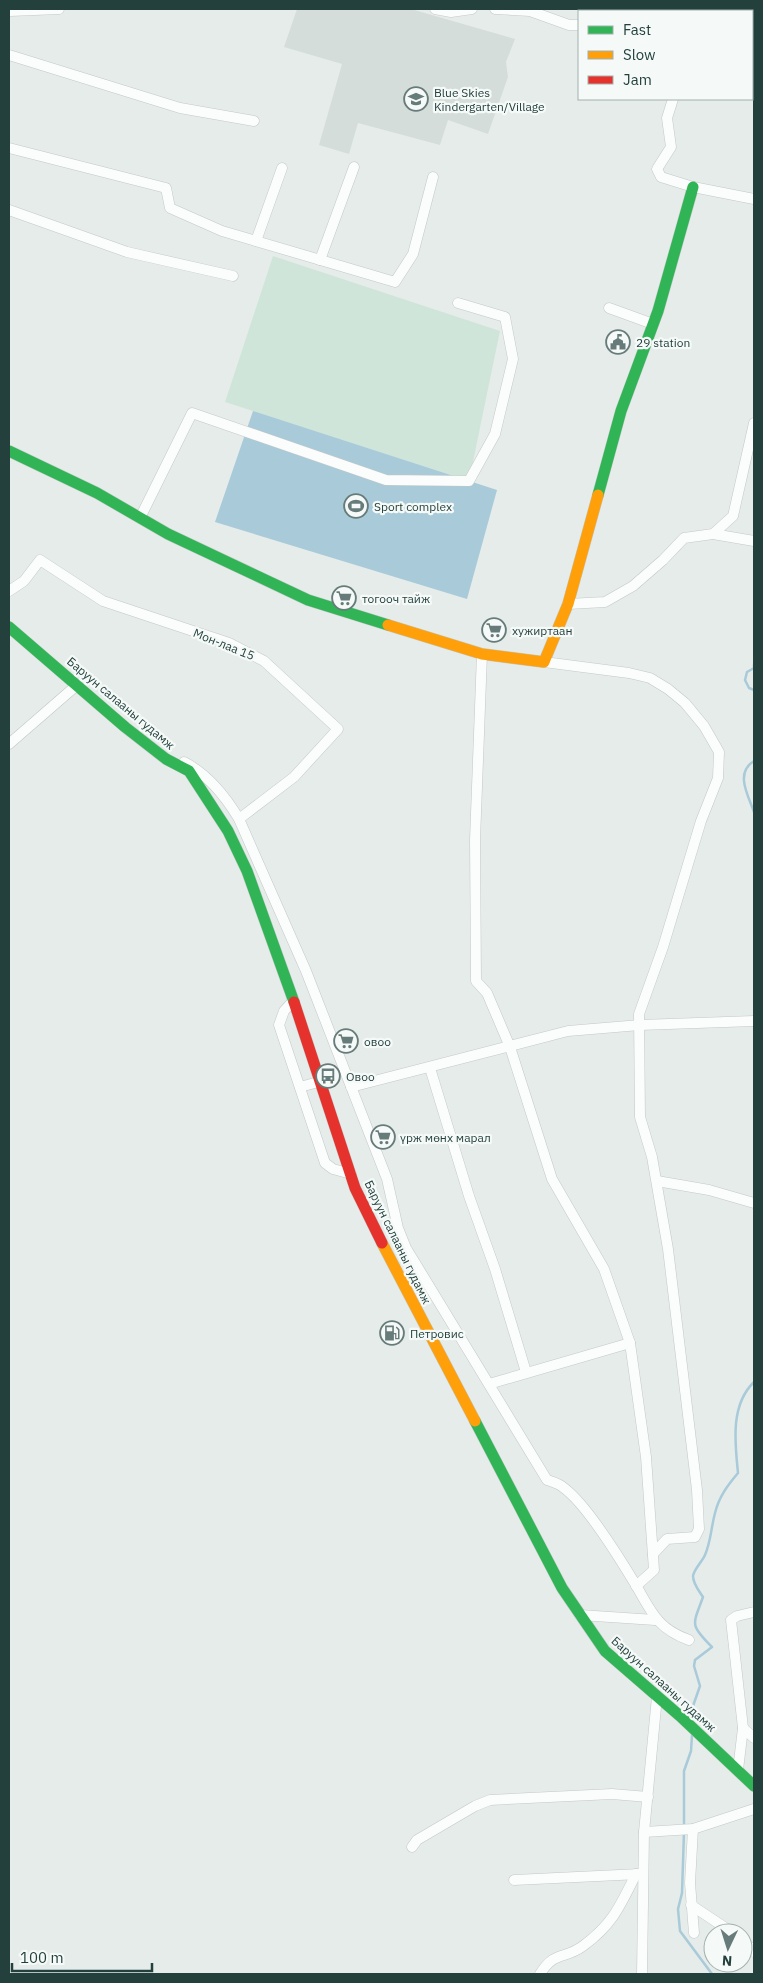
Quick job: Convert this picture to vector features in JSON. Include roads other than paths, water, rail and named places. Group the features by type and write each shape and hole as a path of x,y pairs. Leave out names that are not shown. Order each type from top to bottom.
{"main road":[{"path":"9,451 97,492 168,534 308,600 482,654 544,662 568,604 621,411 653,324 693,187"},
{"name":"Баруун салааны гудамж","path":"9,627 166,759 190,771 228,831 247,871 322,1081 355,1188 403,1285 562,1588 605,1651 700,1734 754,1786"}],"street":[{"path":"9,9 10,11 59,9"},
{"path":"435,9 451,12 472,9"},
{"path":"494,9 530,11 569,25 578,25"},
{"path":"9,55 180,108 254,122"},
{"path":"673,100 667,118 670,148 657,169 660,177 693,187 754,199"},
{"path":"9,148 166,188 170,208 222,231 395,282 413,254 433,177"},
{"path":"320,260 354,167"},
{"path":"256,241 282,168"},
{"path":"9,210 127,252 234,276"},
{"path":"140,518 192,413 386,480 468,481 496,434 513,359 505,317 458,303"},
{"path":"609,308 653,324"},
{"path":"713,534 733,516 754,423"},
{"path":"568,604 605,602 633,586 663,560 684,538 713,534 754,541"},
{"name":"Мон-лаа 15","path":"9,592 24,581 40,560 103,601 228,643 264,661 338,729 294,777 239,819"},
{"path":"482,654 475,840 474,964 476,981 487,993 510,1047 552,1179 604,1268 630,1343 641,1412 654,1570 636,1586"},
{"path":"544,662 629,673 650,678 668,689 685,703 704,726 719,752 718,778 701,821 663,947 648,983 639,1014 640,1117 657,1181 668,1250 698,1490 699,1529 695,1537 667,1539 653,1554"},
{"path":"9,744 77,685"},
{"path":"146,743 198,769 232,808 239,819 302,961 387,1179 398,1228 406,1248 547,1480 564,1488 581,1504 636,1586 655,1620 679,1637 689,1640"},
{"path":"294,1000 284,1011 279,1025 325,1163 330,1168 351,1174"},
{"path":"351,1087 568,1031 640,1025 754,1021"},
{"path":"430,1068 470,1196 496,1270 506,1312 526,1372"},
{"path":"300,1087 322,1081"},
{"path":"657,1181 709,1190 754,1203"},
{"path":"489,1384 630,1343"},
{"path":"738,1770 744,1728 731,1620 737,1616 754,1612"},
{"path":"580,1615 655,1620"},
{"path":"642,1974 640,1874 657,1697"},
{"path":"744,1728 754,1738"},
{"path":"412,1847 417,1840 475,1806 490,1800 612,1794 648,1797"},
{"path":"644,1832 693,1829 754,1809"},
{"path":"693,1829 690,1883 694,1933"},
{"path":"514,1880 640,1874"},
{"path":"540,1974 547,1962 556,1956 582,1947 614,1917 640,1874"},
{"path":"691,1905 718,1923"}],"water":[{"name":"Sport complex","path":"253,411 497,490 467,599 215,522"}],"waterway":[{"path":"754,664 754,668 747,672 745,680 749,688 754,690"},
{"path":"754,761 748,766 744,778 754,812"},
{"path":"692,1720 693,1706 700,1686 694,1666 695,1660 712,1647 696,1628 695,1619 703,1597 695,1585 693,1576 707,1550 715,1513 721,1497 738,1473 735,1437 738,1413 746,1391 754,1382"},
{"path":"684,1826 684,1771 691,1751 692,1735"},
{"path":"684,1832 682,1893 678,1909 680,1931 712,1974"}],"place":[{"name":"Blue Skies Kindergarten/Village","path":"416,99"},
{"name":"29 station","path":"618,342"},
{"name":"Sport complex","path":"356,506"},
{"name":"тогооч тайж","path":"344,598"},
{"name":"хужиртаан","path":"494,630"},
{"name":"овоо","path":"346,1041"},
{"name":"Овоо","path":"328,1076"},
{"name":"үрж мөнх марал","path":"383,1137"},
{"name":"Петровис","path":"392,1333"}]}
